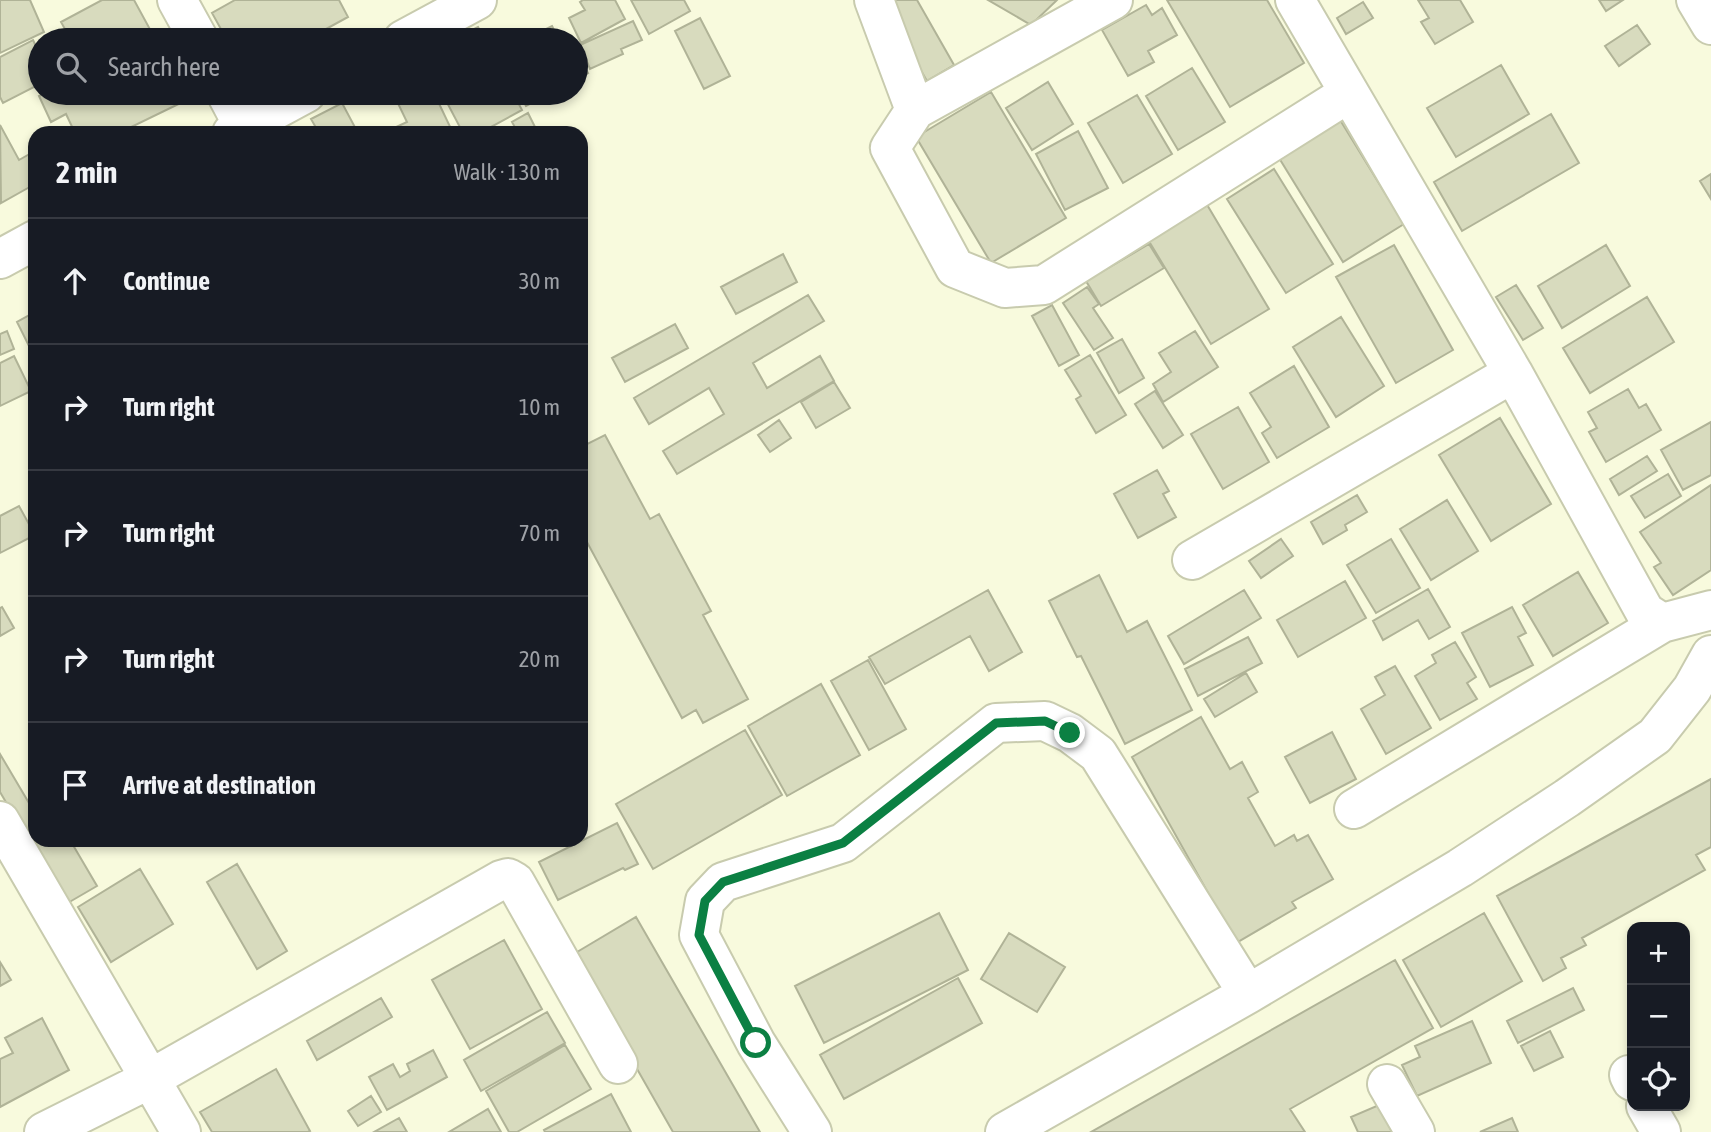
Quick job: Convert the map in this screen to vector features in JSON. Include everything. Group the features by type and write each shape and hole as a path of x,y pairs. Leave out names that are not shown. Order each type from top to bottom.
{"street":[{"path":"177,0 192,28"},
{"path":"425,28 477,0"},
{"path":"874,0 915,110"},
{"path":"1114,0 915,110 890,148 955,268 1005,288 1044,285 1349,93"},
{"path":"1294,0 1513,373 1645,612 1662,624"},
{"path":"1696,0 1711,25"},
{"path":"230,105 237,126"},
{"path":"245,126 284,105"},
{"path":"0,258 28,244"},
{"path":"1192,560 1513,373"},
{"path":"1354,809 1662,624 1711,610"},
{"path":"1005,1132 1248,994 1460,868 1567,798 1656,736 1692,689 1711,655"},
{"path":"811,1132 756,1043 699,935 705,901 723,882 843,843 996,723 1045,721 1070,733 1098,754 1248,994"},
{"path":"2,828 181,1132"},
{"path":"44,1132 150,1079 508,878 515,882 618,1065"},
{"path":"1387,1084 1415,1132"},
{"path":"1649,1111 1661,1132"}],"building":[{"path":"0,0 30,0 42,28 28,28 28,40 0,53"},
{"path":"102,0 134,0 149,28 64,28 61,22"},
{"path":"235,0 339,0 348,17 328,28 220,28 212,13"},
{"path":"615,0 625,19 588,39 588,28 574,28 569,18 585,10 580,2"},
{"path":"631,0 684,0 690,11 649,34"},
{"path":"880,0 917,0 954,65 927,81"},
{"path":"988,0 1057,0 1031,25"},
{"path":"1167,0 1267,0 1304,63 1230,107"},
{"path":"1418,0 1460,0 1473,22 1435,44 1421,22 1429,18"},
{"path":"1599,0 1623,0 1606,11"},
{"path":"1363,2 1373,18 1346,34 1337,18"},
{"path":"1146,5 1152,15 1162,8 1177,35 1148,51 1154,62 1128,76 1102,30"},
{"path":"700,18 730,76 704,89 675,31"},
{"path":"633,21 642,40 621,49 623,54 590,69 588,41"},
{"path":"1637,25 1650,44 1619,66 1605,46"},
{"path":"28,43 28,90 3,103 0,97 0,57"},
{"path":"1501,65 1529,114 1456,157 1427,108"},
{"path":"1192,68 1225,122 1178,150 1146,96"},
{"path":"1048,82 1073,124 1032,150 1006,108"},
{"path":"991,92 1066,218 991,263 916,137"},
{"path":"1137,95 1172,154 1123,183 1088,123"},
{"path":"43,105 177,105 133,126 72,126 66,114 51,122"},
{"path":"343,105 354,126 315,126 311,119"},
{"path":"399,105 440,105 450,126 398,126 407,122"},
{"path":"448,105 519,105 522,110 493,126 459,126"},
{"path":"528,113 534,126 514,126 512,122"},
{"path":"1551,114 1579,163 1462,231 1434,182"},
{"path":"1337,115 1404,224 1343,262 1276,153"},
{"path":"0,125 19,160 28,155 28,188 1,203"},
{"path":"1078,131 1108,188 1065,210 1036,154"},
{"path":"1274,169 1333,264 1286,293 1227,199"},
{"path":"1711,174 1711,199 1700,181"},
{"path":"1206,203 1269,309 1211,344 1147,238"},
{"path":"1149,244 1164,268 1101,306 1086,281"},
{"path":"1394,245 1453,350 1396,383 1336,277"},
{"path":"1606,245 1630,286 1562,328 1538,286"},
{"path":"783,254 797,282 736,314 721,287"},
{"path":"1516,285 1543,328 1523,340 1496,297"},
{"path":"1087,287 1099,304 1093,308 1113,338 1094,350 1063,303"},
{"path":"808,295 824,321 753,363 767,388 820,356 834,381 677,474 663,451 724,414 709,388 649,424 634,398"},
{"path":"1647,297 1674,342 1590,393 1563,348"},
{"path":"1052,305 1079,355 1059,366 1032,316"},
{"path":"28,316 28,344 17,322"},
{"path":"1341,317 1384,386 1336,417 1293,347"},
{"path":"675,324 688,348 625,382 612,358"},
{"path":"7,331 14,349 0,355 0,334"},
{"path":"1195,331 1218,367 1163,402 1153,384 1171,372 1159,353"},
{"path":"1122,339 1144,378 1119,393 1097,353"},
{"path":"1090,355 1126,415 1096,433 1076,399 1081,396 1065,370"},
{"path":"14,356 28,385 28,392 0,406 0,363"},
{"path":"1294,366 1329,427 1277,458 1262,433 1271,427 1250,393"},
{"path":"834,382 850,408 816,428 801,402"},
{"path":"1628,389 1639,408 1646,404 1661,430 1606,462 1589,432 1597,428 1588,412"},
{"path":"1155,391 1183,435 1163,448 1135,404"},
{"path":"1238,407 1269,462 1223,489 1191,434"},
{"path":"1500,418 1551,504 1491,541 1439,455"},
{"path":"779,420 791,438 770,452 758,435"},
{"path":"1711,422 1711,475 1683,490 1661,450"},
{"path":"605,435 650,519 659,514 711,611 703,615 748,699 703,723 696,710 682,718 588,544 588,444"},
{"path":"1647,456 1657,471 1619,495 1610,479"},
{"path":"1157,470 1169,491 1163,494 1176,517 1138,538 1114,494"},
{"path":"1668,474 1681,496 1645,518 1631,496"},
{"path":"1711,485 1711,570 1673,595 1654,567 1661,563 1640,532"},
{"path":"1357,495 1367,512 1345,525 1347,530 1323,544 1311,522"},
{"path":"1447,500 1478,551 1431,580 1400,529"},
{"path":"19,506 28,522 28,539 0,553 0,516"},
{"path":"1281,539 1293,556 1261,578 1249,561"},
{"path":"1391,539 1420,588 1376,613 1347,565"},
{"path":"1578,572 1608,623 1553,656 1523,605"},
{"path":"1099,575 1127,632 1147,621 1192,710 1125,744 1081,656 1077,657 1049,601"},
{"path":"1345,581 1366,618 1298,657 1277,620"},
{"path":"1428,589 1450,627 1429,639 1418,620 1383,640 1373,621"},
{"path":"988,590 1022,652 989,671 970,636 885,684 869,657"},
{"path":"1244,590 1261,618 1184,664 1168,636"},
{"path":"2,607 14,628 0,636 0,608"},
{"path":"1512,607 1526,633 1518,637 1533,665 1490,687 1462,633"},
{"path":"1248,637 1262,663 1198,696 1185,669"},
{"path":"1455,642 1476,677 1467,683 1477,699 1440,720 1415,676 1436,663 1432,655"},
{"path":"868,660 906,729 869,750 831,681"},
{"path":"1395,666 1431,728 1386,754 1361,709 1385,695 1375,677"},
{"path":"1246,673 1257,692 1215,717 1204,699"},
{"path":"821,684 860,755 787,796 748,726"},
{"path":"1201,717 1230,769 1242,762 1258,792 1248,798 1275,846 1294,835 1297,841 1308,835 1333,879 1292,902 1296,908 1236,943 1132,757"},
{"path":"745,730 782,795 653,869 616,804"},
{"path":"1332,732 1356,779 1310,803 1285,757"},
{"path":"0,754 28,801 28,840 0,792"},
{"path":"1711,779 1711,847 1696,855 1705,870 1582,938 1586,945 1561,958 1566,968 1543,981 1497,896"},
{"path":"617,823 638,864 625,870 623,868 558,900 539,862 569,847 588,847 588,838"},
{"path":"32,847 74,847 97,886 66,904"},
{"path":"237,864 287,951 257,969 207,882"},
{"path":"140,869 173,924 111,962 78,907"},
{"path":"939,913 968,970 824,1043 795,986"},
{"path":"1484,913 1522,981 1441,1027 1403,960"},
{"path":"636,917 760,1132 673,1132 572,955"},
{"path":"1009,933 1065,967 1037,1012 981,979"},
{"path":"504,940 542,1009 470,1049 432,980"},
{"path":"1395,960 1433,1028 1290,1109 1305,1132 1091,1132"},
{"path":"0,962 11,980 0,986"},
{"path":"958,978 982,1023 844,1099 820,1055"},
{"path":"1573,988 1584,1010 1518,1043 1507,1021"},
{"path":"381,998 392,1017 317,1060 307,1041"},
{"path":"547,1012 565,1043 481,1091 464,1060"},
{"path":"42,1018 69,1070 0,1107 0,1059 13,1053 5,1038"},
{"path":"1472,1021 1491,1063 1417,1096 1402,1065 1420,1057 1415,1046"},
{"path":"1550,1031 1563,1057 1534,1071 1521,1046"},
{"path":"565,1045 591,1089 517,1132 509,1132 486,1091"},
{"path":"433,1050 447,1077 387,1110 369,1077 393,1064 400,1077 410,1071 407,1064"},
{"path":"276,1069 310,1131 212,1132 200,1112"},
{"path":"611,1094 631,1132 545,1132 544,1130"},
{"path":"371,1096 381,1112 358,1126 348,1111"},
{"path":"1379,1105 1392,1132 1358,1132 1351,1117"},
{"path":"488,1109 501,1132 449,1132"},
{"path":"399,1118 407,1132 374,1132"},
{"path":"1512,1118 1518,1132 1480,1132"}],"route":[{"path":"756,1043 699,935 705,901 723,882 843,843 996,723 1045,721 1070,733"}]}
